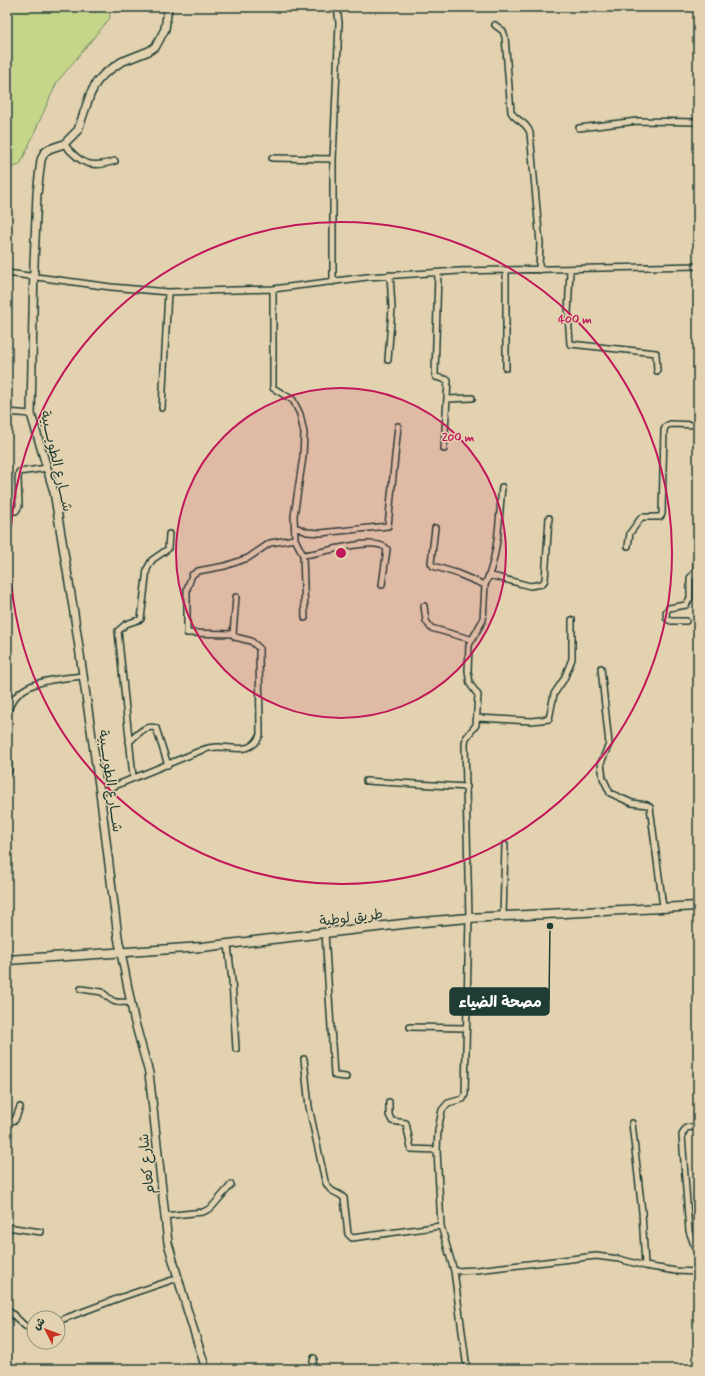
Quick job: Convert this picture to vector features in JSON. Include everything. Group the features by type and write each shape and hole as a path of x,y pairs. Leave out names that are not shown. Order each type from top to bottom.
{"main road":[{"name":"طريق لوطية","path":"7,960 228,945 469,918 698,906"}],"street":[{"name":"شــــارع الطويــــبية","path":"122,953 83,676 54,492 32,414 37,194 41,160 44,153 49,149 64,144 78,130 93,89 104,74 121,62 149,52 156,46 166,29 168,7"},
{"path":"333,282 333,159 338,37 337,7"},
{"path":"495,26 503,31 505,37 511,112 514,117 527,126 530,137 540,242 539,270"},
{"path":"579,128 637,121 698,122"},
{"path":"64,144 73,155 85,163 102,165 115,161"},
{"path":"272,158 333,159"},
{"path":"7,273 34,278 168,292 273,289 333,282 367,276 506,270 570,270 698,266"},
{"path":"506,270 506,368"},
{"path":"570,270 568,315 570,344 656,353 657,371"},
{"path":"438,274 435,375 436,377 448,380 444,449"},
{"path":"388,360 392,308 390,275"},
{"path":"273,289 273,388 293,400 300,414 304,433 303,457 295,504 295,539 303,555 305,618"},
{"path":"162,408 168,292"},
{"path":"447,399 472,398"},
{"path":"7,412 32,414"},
{"path":"628,546 630,533 641,518 660,517 662,514 664,430 666,426 670,424 698,425"},
{"path":"295,527 307,532 321,533 388,526 398,426"},
{"path":"7,511 16,511 19,506 19,472 47,468"},
{"path":"466,1369 454,1271 441,1226 437,1150 438,1130 442,1110 448,1103 463,1099 465,1096 469,918 466,738 476,725 478,718 478,695 470,684 468,671 470,639 479,628 483,620 485,585 493,565 502,488"},
{"path":"489,575 530,586 542,584 545,580 549,518"},
{"path":"435,528 431,563 433,566 456,573 485,585"},
{"path":"686,621 669,620 666,612 669,608 686,606 689,601 690,578 696,571 698,533"},
{"path":"133,778 118,631 126,624 141,619 147,569 152,560 168,549 169,534"},
{"path":"100,792 209,748 250,748 257,742 260,735 259,648 251,642 237,638 233,634 187,633 187,589 192,576 198,570 225,566 248,558 270,543 295,539"},
{"path":"303,555 358,545 383,545 387,549 387,557 382,585"},
{"path":"233,634 236,597"},
{"path":"424,606 426,621 430,628 470,639"},
{"path":"478,718 532,721 549,719 554,694 564,679 572,659 572,620"},
{"path":"601,668 609,744 601,762 604,778 610,793 620,799 647,805 650,808 663,907"},
{"path":"7,715 13,700 28,687 50,679 83,676"},
{"path":"129,742 146,728 152,726 156,728 168,765"},
{"path":"7,749 7,775"},
{"path":"366,781 467,787"},
{"path":"503,916 505,844"},
{"path":"325,933 334,1075 346,1077"},
{"path":"228,945 232,981 236,1049"},
{"name":"شارع كعام","path":"122,953 130,1002 149,1073 168,1243 206,1369"},
{"path":"81,989 102,992 110,1001 116,1003 130,1002"},
{"path":"410,1027 466,1028"},
{"path":"304,1059 308,1107 325,1181 328,1189 333,1193 340,1194 344,1198 348,1234 352,1238 441,1226"},
{"path":"389,1102 389,1115 392,1122 406,1123 411,1149 437,1150"},
{"path":"7,1122 14,1121 18,1117 20,1107"},
{"path":"632,1123 642,1212 645,1266"},
{"path":"698,1126 686,1128 683,1132 682,1140 689,1231 695,1248 698,1250"},
{"path":"164,1216 203,1212 211,1208 230,1185"},
{"path":"7,1227 41,1232"},
{"path":"454,1271 477,1270 596,1256 619,1258 645,1266 676,1271 698,1272"},
{"path":"66,1318 134,1292 178,1278"},
{"path":"7,1309 26,1326"},
{"path":"311,1369 314,1358"},
{"path":"242,1369 250,1369"}],"green space":[{"path":"15,7 109,7 110,18 57,82 20,165 7,169 7,13"}],"place":[{"name":"مصحة الضياء","path":"550,926"}]}
